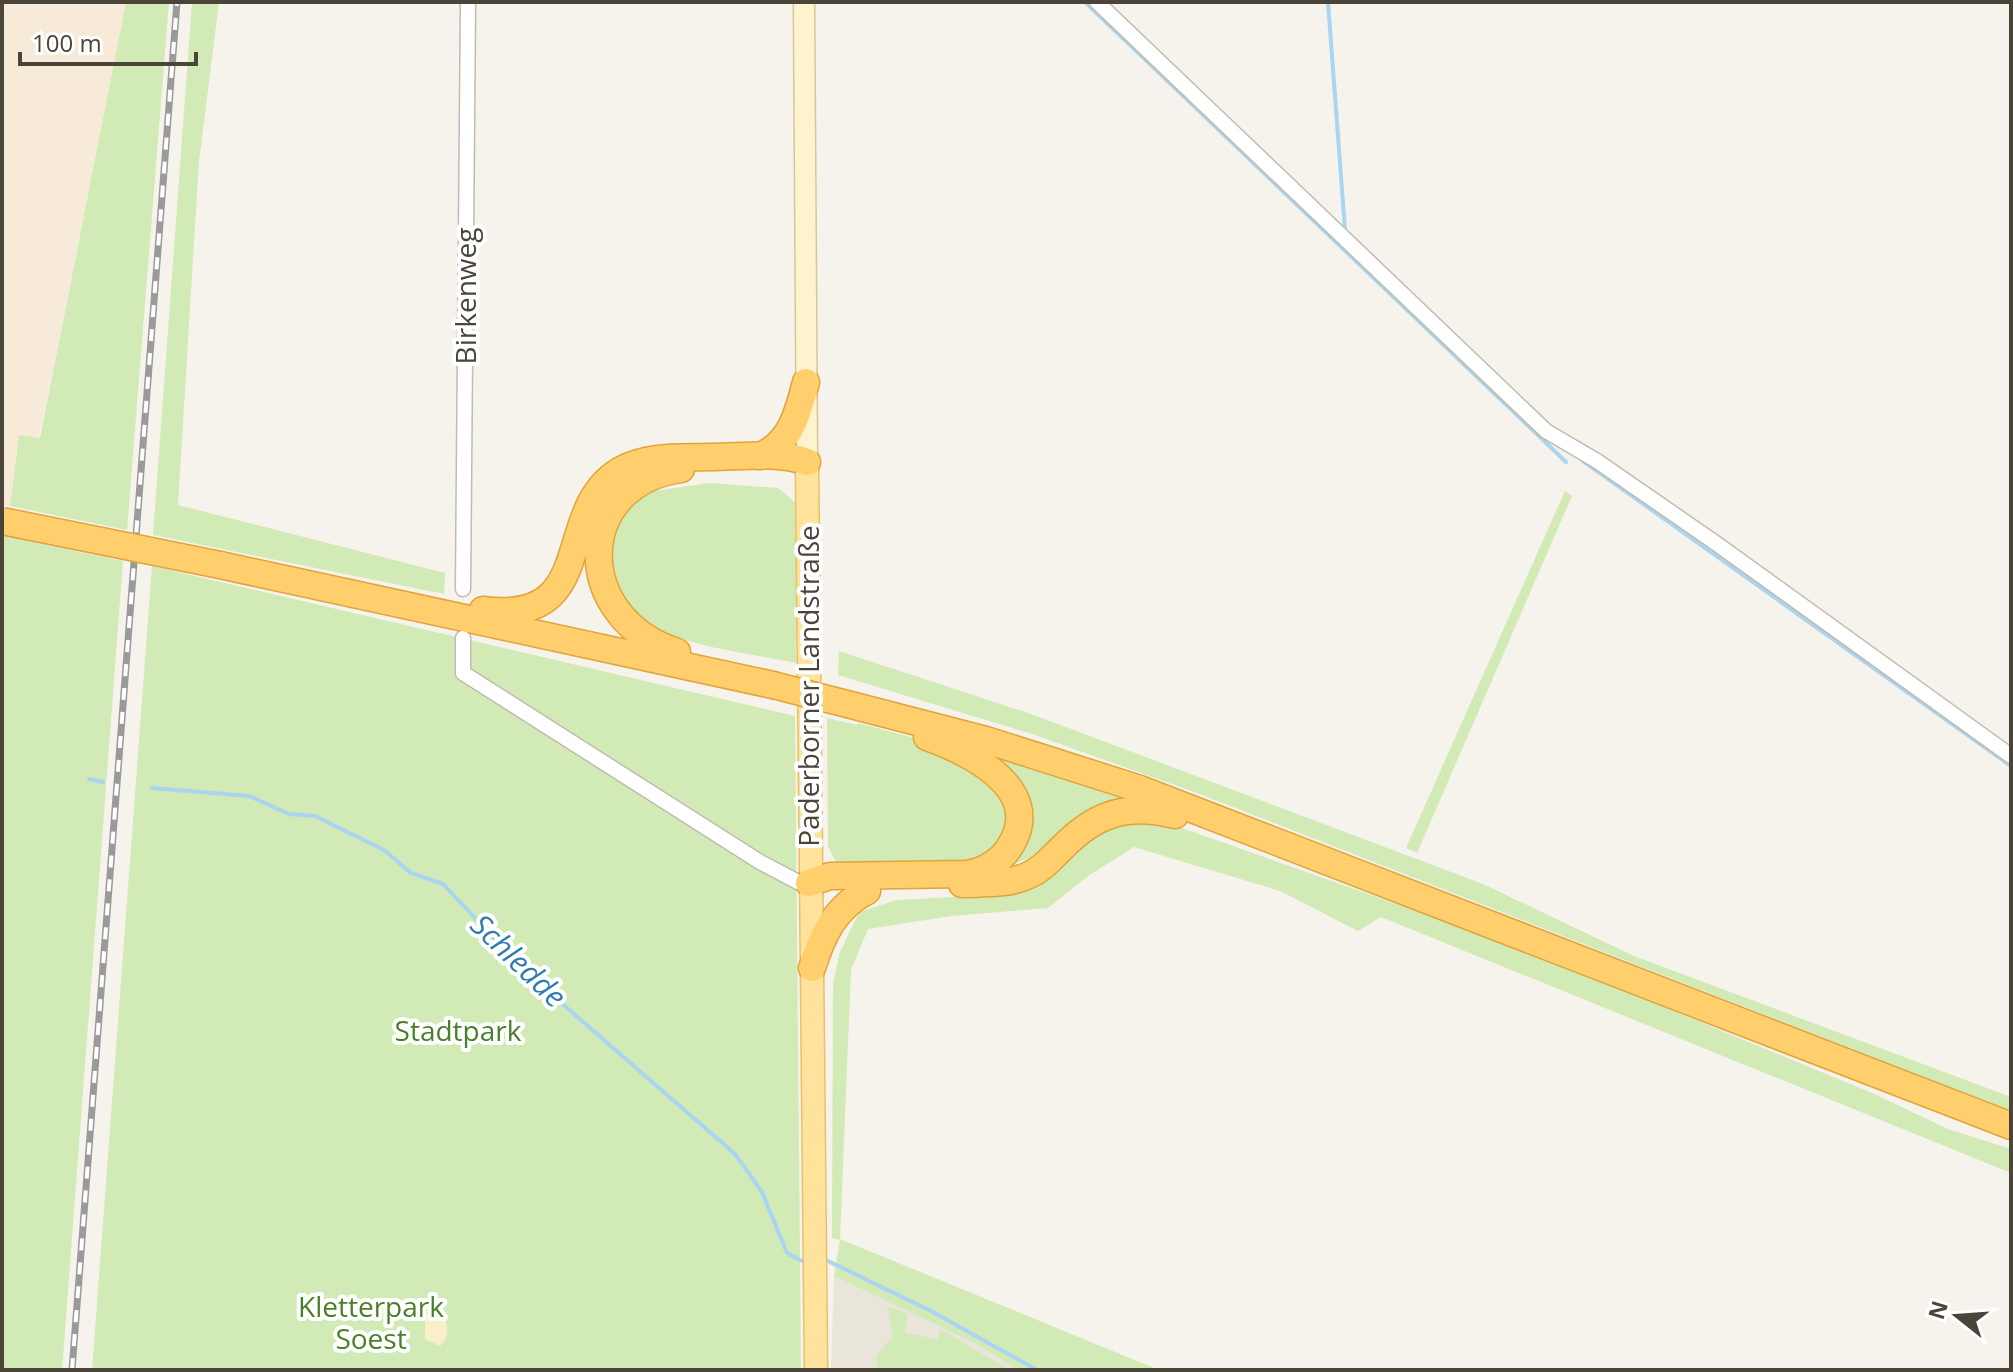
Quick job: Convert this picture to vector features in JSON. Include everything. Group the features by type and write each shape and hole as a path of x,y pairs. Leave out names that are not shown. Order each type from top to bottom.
{"highway":[{"path":"760,456 773,451 788,434 806,382"},
{"path":"392,602 405,596 490,611 527,609 549,598 571,565 589,505 613,475 631,465 659,458 760,456 786,456 807,462"},
{"path":"736,677 712,662 654,643 621,618 609,601 600,572 605,526 621,499 646,480 662,473 684,469 791,469 807,462"},
{"path":"2,521 773,685 1063,763 1214,817 2011,1126"},
{"path":"809,883 830,876 974,872 999,860 1014,839 1018,809 1002,779 946,744 888,726 860,707"},
{"path":"809,883 830,893 1001,883 1022,878 1040,868 1085,826 1115,812 1138,809 1192,819 1214,817"},
{"path":"812,968 822,938 837,914 867,891"}],"main road":[{"name":"Paderborner Landstraße","path":"804,2 809,883 816,1370"}],"street":[{"name":"Birkenweg","path":"463,589 468,2"},
{"path":"1097,2 1546,431 1597,461 1717,544 2011,756"},
{"path":"463,638 463,673 760,862 798,882 809,883"}],"shaded area":[{"path":"6,2 126,2 39,438 19,436 10,506 2,504 2,24"},
{"path":"834,1276 978,1345 1018,1370 831,1370"}],"green space":[{"path":"126,2 169,2 127,530 10,506 19,435 40,438"},
{"path":"192,2 219,2 199,161 178,505 445,573 444,594 153,535"},
{"path":"709,483 778,488 796,503 796,663 711,647 647,630 614,591 610,537 621,512 641,493"},
{"path":"1565,491 1572,496 1417,853 1406,848"},
{"path":"2,536 123,561 62,1370 2,1370"},
{"name":"Stadtpark","path":"152,566 795,716 801,1370 92,1370"},
{"path":"839,651 1034,715 1483,884 1634,956 2011,1097 2011,1111 1197,793 1032,734 838,675"},
{"path":"827,718 918,739 1000,784 1012,831 977,865 847,867 836,862 828,846"},
{"path":"971,747 1131,801 1087,810 1029,858 995,871 1029,820"},
{"path":"1127,820 1165,822 1524,949 1872,1093 1948,1129 2011,1149 2011,1173 1381,917 1358,931 1280,891 1134,847 1088,876 1048,908 951,916 868,929 851,970 840,1239 1159,1370 1018,1370 978,1345 834,1276 840,1240 832,1238 833,983 840,952 859,912 896,900 1009,894 1092,834"},
{"path":"887,1306 908,1314 905,1332 938,1340 940,1329 1010,1370 877,1370 876,1356 893,1336"}],"sand":[{"path":"429,1311 442,1313 446,1322 447,1335 440,1346 425,1339 425,1319"}],"waterway":[{"path":"1085,2 1566,462"},
{"path":"1328,2 1345,230"},
{"path":"1583,461 2011,766"},
{"name":"Schledde","path":"89,779 103,782"},
{"name":"Schledde","path":"152,788 249,796 289,814 315,816 384,850 411,873 443,884 528,974 735,1154 762,1192 787,1253 802,1261"},
{"name":"Schledde","path":"828,1261 931,1311 1037,1370"}],"railway":[{"path":"72,1370 177,2"}],"park label":[{"name":"Kletterpark Soest","path":"371,1322"}]}
